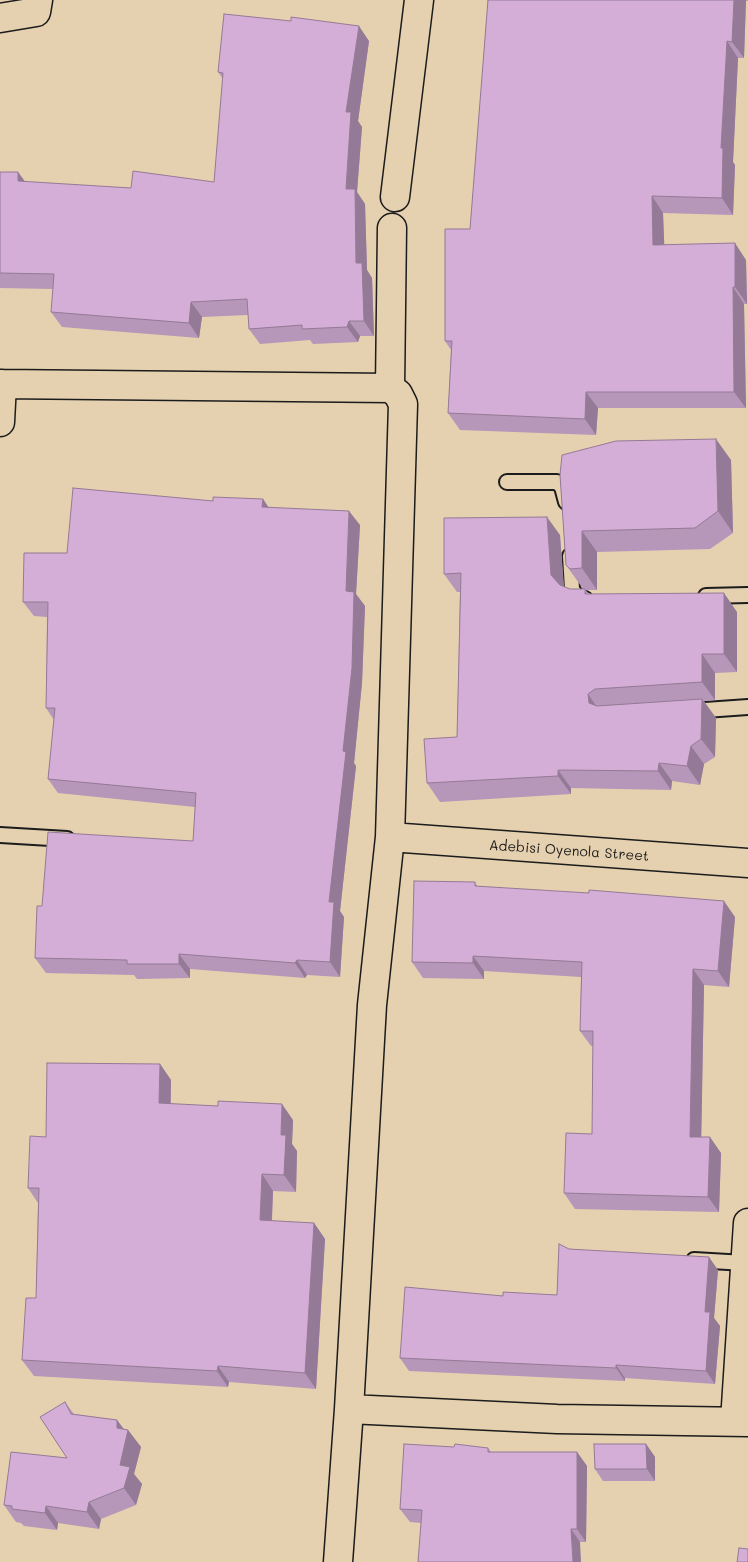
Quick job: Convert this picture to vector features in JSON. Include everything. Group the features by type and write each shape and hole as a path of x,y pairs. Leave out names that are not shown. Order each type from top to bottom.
{"street":[{"path":"0,18 36,12 38,0"},
{"path":"395,197 419,0"},
{"path":"390,388 392,228"},
{"path":"0,422 1,384 390,388 398,394 403,404 390,837 372,1005 349,1409 338,1562"},
{"name":"Adebisi Oyenola Street","path":"390,837 748,863"},
{"path":"349,1409 557,1418 741,1422 745,1263 748,1224"}],"lane":[{"path":"507,482 557,482 562,487 566,496 567,514"},
{"path":"569,542 572,589 576,596 583,599 601,599"},
{"path":"689,597 748,595"},
{"path":"678,712 748,707"},
{"path":"0,835 77,840"},
{"path":"677,1259 745,1263"}],"building":[{"path":"488,0 734,0 732,42 727,41 721,148 723,148 722,198 652,196 653,245 735,243 735,287 733,287 734,392 586,392 585,419 448,413 452,341 445,341 445,229 470,229"},
{"path":"224,14 291,21 291,17 359,26 346,112 351,112 346,189 355,189 356,263 362,263 364,321 349,321 347,327 302,329 302,325 249,329 247,299 191,302 189,323 51,312 54,274 0,273 0,172 18,172 18,181 131,188 133,171 214,182 223,73 218,72"},
{"path":"716,439 718,511 695,528 582,531 582,568 570,569 566,565 560,475 562,455 616,441"},
{"path":"73,488 213,501 213,497 263,499 262,507 349,511 346,591 354,592 352,668 343,751 346,752 329,902 334,902 330,962 297,960 295,963 179,954 179,964 127,964 127,960 35,958 37,906 42,906 48,832 193,841 196,793 48,779 55,708 46,708 48,602 23,602 24,553 67,553"},
{"path":"547,517 551,575 560,585 570,589 585,589 585,594 724,593 724,654 702,654 702,682 595,689 588,694 589,703 597,706 702,699 701,739 691,746 687,766 659,763 658,771 558,770 558,776 427,783 424,739 457,737 461,573 444,574 444,518"},
{"path":"414,881 475,882 475,886 589,893 589,890 724,901 718,971 693,969 690,1137 710,1137 708,1197 564,1193 566,1133 592,1134 593,1031 580,1031 582,962 473,956 473,963 412,962"},
{"path":"47,1063 160,1064 159,1103 218,1106 218,1101 282,1104 281,1135 286,1135 284,1175 262,1174 260,1220 314,1223 305,1373 218,1366 217,1371 22,1360 26,1298 36,1298 39,1188 28,1188 30,1136 46,1137"},
{"path":"559,1244 569,1249 709,1257 705,1312 710,1312 706,1371 616,1365 616,1368 400,1358 405,1287 503,1296 503,1292 557,1295"},
{"path":"65,1402 71,1414 117,1420 117,1428 128,1430 120,1465 130,1467 124,1488 89,1502 87,1512 46,1506 45,1513 12,1509 12,1506 4,1505 11,1452 67,1458 40,1417"},
{"path":"404,1444 454,1447 455,1444 488,1448 488,1452 577,1452 577,1529 571,1529 573,1562 418,1562 422,1510 400,1509"},
{"path":"594,1444 646,1444 647,1469 595,1469"},
{"path":"739,1548 748,1549 748,1562 737,1562"}]}
